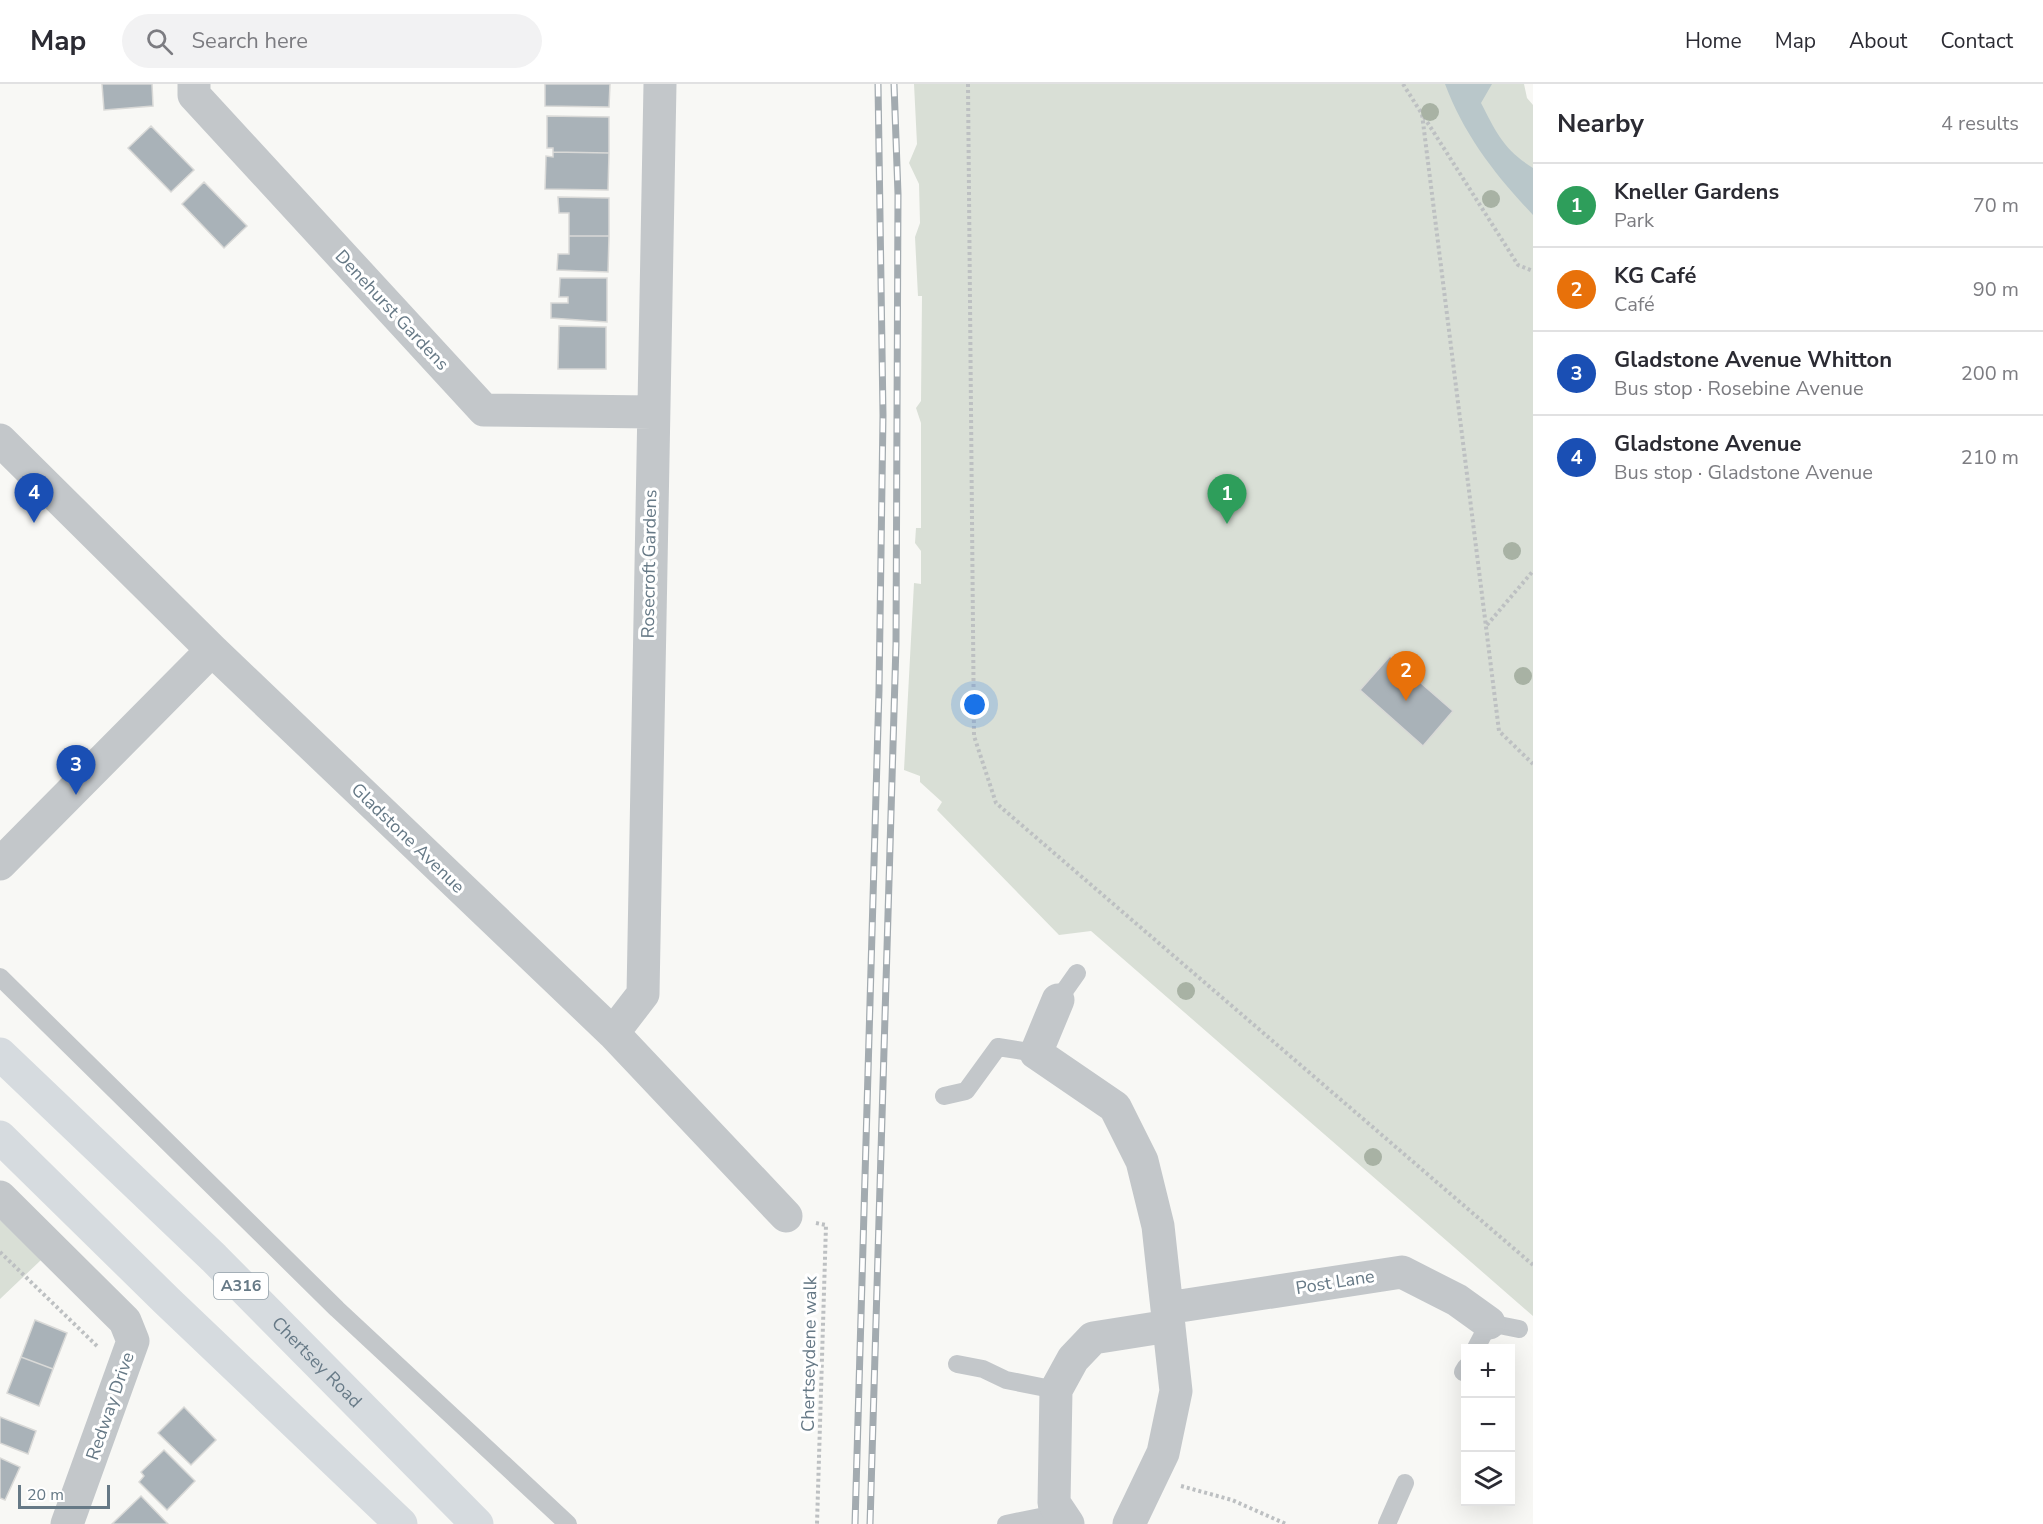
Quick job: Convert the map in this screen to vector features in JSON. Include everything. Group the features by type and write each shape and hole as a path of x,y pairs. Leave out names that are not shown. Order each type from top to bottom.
{"highway":[{"name":"Chertsey Road","path":"0,1054 214,1258 477,1524"},
{"path":"0,1137 400,1524"}],"street":[{"name":"Denehurst Gardens","path":"194,84 194,95 483,410 652,412"},
{"name":"Rosecroft Gardens","path":"613,1033 643,994 652,412 660,84"},
{"name":"Gladstone Avenue","path":"0,440 212,650 613,1033 786,1216"},
{"path":"0,864 212,650"},
{"path":"1058,1000 1036,1053 1115,1107 1142,1161 1158,1226 1176,1390 1163,1454 1129,1524"},
{"name":"Redway Drive","path":"0,1197 125,1321 133,1341 67,1524"},
{"name":"Post Lane","path":"1056,1390 1073,1359 1093,1338 1168,1317 1402,1272 1457,1300 1494,1334"},
{"path":"1056,1390 1054,1503 1064,1518"}],"lane":[{"path":"1058,1000 1077,973"},
{"path":"0,977 337,1310 568,1524"},
{"path":"944,1096 966,1091 998,1047 1036,1053"},
{"path":"957,1364 983,1369 1006,1380 1056,1390"},
{"path":"1387,1524 1405,1483"},
{"path":"1006,1524 1064,1518"}],"path":[{"path":"968,84 974,736 996,803 1533,1265"},
{"path":"1403,84 1518,265 1533,271"},
{"path":"1422,114 1498,731 1533,764"},
{"path":"1486,626 1533,571"},
{"name":"Chertseydene walk","path":"786,1216 826,1225 817,1524"},
{"path":"0,1252 123,1372"},
{"path":"1153,1474 1187,1489 1232,1500 1286,1524"}],"shaded area":[{"path":"914,84 1524,84 1527,98 1533,105 1533,1316 1091,931 1059,935 937,810 942,802 920,782 920,776 904,770 914,583 921,584 921,551 915,543 916,528 921,528 921,423 916,408 921,401 922,296 918,296 915,237 920,223 919,184 909,163 917,144"},
{"path":"1445,84 1492,84 1481,103 1496,132 1508,147 1533,168 1533,215 1506,185 1471,138"},
{"path":"0,1220 41,1260 0,1299"}],"building":[{"path":"102,84 152,84 153,106 104,110"},
{"path":"545,84 610,84 609,107 545,106"},
{"path":"547,116 609,117 609,153 553,152 553,148 547,148"},
{"path":"151,126 194,170 171,192 128,148"},
{"path":"553,152 609,153 608,190 545,189 546,156 553,157"},
{"path":"204,182 247,226 224,248 182,204"},
{"path":"558,197 609,198 609,236 569,236 569,213 559,213"},
{"path":"569,236 609,236 608,272 557,270 558,254 569,254"},
{"path":"560,278 607,278 607,322 551,318 551,303 568,303 568,297 559,297"},
{"path":"559,326 606,327 606,369 558,369"},
{"path":"1390,656 1453,711 1423,746 1360,690"},
{"path":"35,1320 67,1333 53,1369 21,1357"},
{"path":"21,1357 53,1369 39,1406 7,1393"},
{"path":"184,1407 216,1440 191,1465 158,1433"},
{"path":"0,1417 36,1431 28,1454 0,1443"},
{"path":"164,1450 195,1481 167,1510 139,1482 144,1476 141,1472"},
{"path":"0,1458 20,1467 5,1500 0,1498"},
{"path":"141,1496 168,1524 112,1524"}],"railway":[{"path":"855,1524 879,690 883,415 878,84"},
{"path":"870,1524 896,644 898,194 894,84"}],"place":[{"name":"Gladstone Avenue","path":"34,523"},
{"name":"Kneller Gardens","path":"1227,524"},
{"name":"KG Café","path":"1406,701"},
{"name":"Gladstone Avenue Whitton","path":"76,795"}]}
